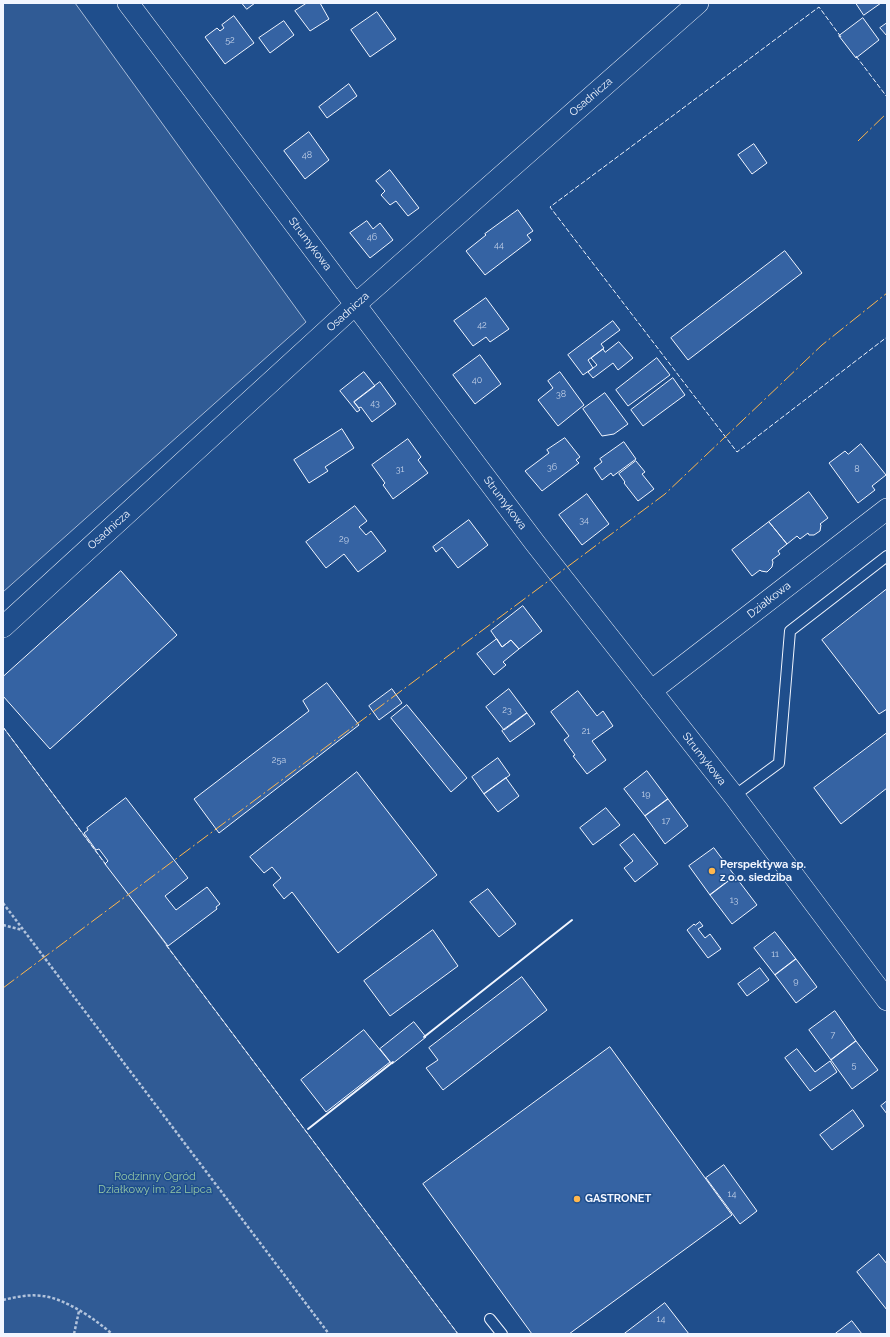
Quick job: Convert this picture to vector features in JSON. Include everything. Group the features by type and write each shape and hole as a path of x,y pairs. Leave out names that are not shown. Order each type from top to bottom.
{"street":[{"name":"Strumykowa","path":"128,3 356,304 535,544 734,796 887,1000"},
{"name":"Osadnicza","path":"3,627 356,304 698,3"},
{"name":"Działkowa","path":"651,691 887,509"}],"lane":[{"path":"734,796 779,763 790,631 887,556"},
{"path":"490,1319 502,1334"}],"path":[{"path":"3,903 329,1334"},
{"path":"3,925 23,930"},
{"path":"3,1300 20,1296 44,1296 64,1302 100,1323 112,1334"},
{"path":"74,1334 79,1311"}],"green space":[{"path":"3,3 75,3 306,322 3,592"},
{"name":"Rodzinny Ogród Działkowy im. 22 Lipca","path":"3,727 458,1334 3,1334"}],"building":[{"path":"242,3 255,3 247,9"},
{"path":"307,3 320,3 329,19 310,31 295,11"},
{"path":"856,3 881,3 864,15"},
{"path":"377,12 396,39 370,57 351,30"},
{"path":"234,16 254,43 225,64 205,37 217,28 220,31 224,28 222,25"},
{"path":"863,18 879,40 856,58 839,36"},
{"path":"284,21 294,35 270,53 259,38"},
{"path":"887,23 887,36 880,28"},
{"path":"349,84 357,96 327,118 319,107"},
{"path":"309,132 329,160 305,179 284,151"},
{"path":"754,144 767,163 752,174 738,155"},
{"path":"390,170 419,208 408,216 396,201 390,205 381,195 385,191 376,181"},
{"path":"518,210 533,231 527,235 531,240 485,275 466,251 486,235 485,234"},
{"path":"367,221 373,229 380,223 393,240 370,258 350,233"},
{"path":"785,251 802,273 688,360 671,338"},
{"path":"486,298 509,329 490,342 486,337 473,346 454,321"},
{"path":"613,321 620,330 601,344 604,348 588,360 593,368 583,375 568,355"},
{"path":"619,342 633,358 618,370 613,363 593,378 588,372 597,365 591,358 603,349 605,352"},
{"path":"480,355 501,384 475,404 453,375"},
{"path":"657,358 670,375 628,406 616,390"},
{"path":"364,372 375,386 354,402 360,410 357,412 340,391"},
{"path":"560,372 584,405 558,426 538,400 553,388 548,381"},
{"path":"673,378 685,395 643,426 631,410"},
{"path":"380,382 396,404 372,422 361,407 359,408 354,402"},
{"path":"605,393 628,424 614,434 602,436 583,409"},
{"path":"342,429 354,448 325,467 328,471 309,483 294,460"},
{"path":"565,438 580,457 576,460 579,463 542,491 525,471 549,453 547,450"},
{"path":"408,439 421,457 418,460 428,473 393,499 383,485 385,483 372,465"},
{"path":"624,442 636,459 613,476 611,473 602,480 594,468 602,462 600,459"},
{"path":"861,444 886,475 872,486 875,490 858,503 829,463 845,451 848,454"},
{"path":"636,461 645,472 642,474 654,489 638,501 619,474"},
{"path":"809,492 828,518 820,524 820,531 814,535 809,535 808,533 800,539 797,536 787,544 769,522"},
{"path":"587,494 609,524 582,545 559,515"},
{"path":"355,506 367,521 359,527 366,535 371,531 386,551 358,572 344,554 326,568 306,542"},
{"path":"469,520 488,545 458,568 442,547 436,552 433,547"},
{"path":"769,522 787,544 778,551 780,554 772,560 772,567 767,572 760,570 752,576 732,550"},
{"path":"121,571 177,635 50,749 3,696 3,677"},
{"path":"887,589 887,709 879,714 822,640"},
{"path":"523,606 542,631 519,649 511,640 502,647 491,631"},
{"path":"497,639 502,647 511,640 519,649 503,662 506,665 494,675 477,654"},
{"path":"327,683 359,725 219,833 194,799 309,711 303,701"},
{"path":"392,689 402,703 379,720 369,706"},
{"path":"509,689 527,713 504,730 486,707"},
{"path":"578,691 597,716 603,711 613,726 592,741 606,760 587,774 573,756 575,755 564,740 569,736 551,712"},
{"path":"407,705 467,778 451,792 391,718"},
{"path":"527,713 535,724 510,742 502,731"},
{"path":"887,733 887,788 841,824 814,788"},
{"path":"498,758 510,775 484,794 472,777"},
{"path":"647,771 668,799 645,816 624,789"},
{"path":"357,772 437,875 338,953 292,892 284,899 273,885 281,878 272,867 264,873 250,857"},
{"path":"506,778 519,796 498,812 484,794"},
{"path":"126,798 188,878 165,896 176,910 207,887 220,904 216,907 217,909 168,946 105,864 108,861 99,849 96,850 84,833 88,830 87,828"},
{"path":"668,799 688,826 665,844 645,816"},
{"path":"606,808 620,825 593,845 580,828"},
{"path":"634,834 658,864 635,882 624,868 633,861 620,845"},
{"name":"Perspektywa sp. z o.o. siedziba","path":"714,848 735,876 710,895 689,866"},
{"path":"735,876 757,905 732,924 710,895"},
{"path":"488,889 516,924 499,937 470,902"},
{"path":"700,922 703,926 698,929 705,938 710,934 721,949 708,958 687,930 694,924 695,925"},
{"path":"433,930 458,966 390,1016 364,981"},
{"path":"775,932 796,959 775,975 754,948"},
{"path":"796,959 817,987 796,1003 775,975"},
{"path":"760,968 769,980 747,996 738,984"},
{"path":"522,977 547,1010 443,1090 426,1068 438,1060 429,1048"},
{"path":"835,1011 856,1041 831,1060 809,1030"},
{"path":"414,1022 426,1037 392,1064 380,1049"},
{"path":"364,1030 390,1062 326,1112 301,1080"},
{"path":"856,1041 878,1070 852,1089 831,1060"},
{"name":"GASTRONET","path":"610,1047 732,1215 569,1334 532,1334 423,1184"},
{"path":"797,1049 815,1072 830,1061 837,1072 810,1091 785,1058"},
{"path":"887,1101 887,1114 881,1106"},
{"path":"853,1110 864,1126 832,1150 820,1135"},
{"path":"724,1165 757,1211 740,1224 706,1178"},
{"path":"879,1254 887,1264 887,1310 857,1272"},
{"path":"665,1303 689,1334 624,1334"},
{"path":"852,1321 862,1334 835,1334"}],"fence":[{"path":"841,37 819,7 550,207 737,452 887,337"},
{"path":"856,56 887,97"},
{"path":"3,727 106,865"},
{"path":"166,945 458,1334"}],"wall":[{"path":"424,1037 572,920"},
{"path":"308,1129 393,1062"}],"power":[{"path":"858,141 887,113"},
{"path":"3,988 665,494 822,345 887,293"}],"place":[{"name":"Perspektywa sp. z o.o. siedziba","path":"712,871"},
{"name":"GASTRONET","path":"577,1199"}]}
